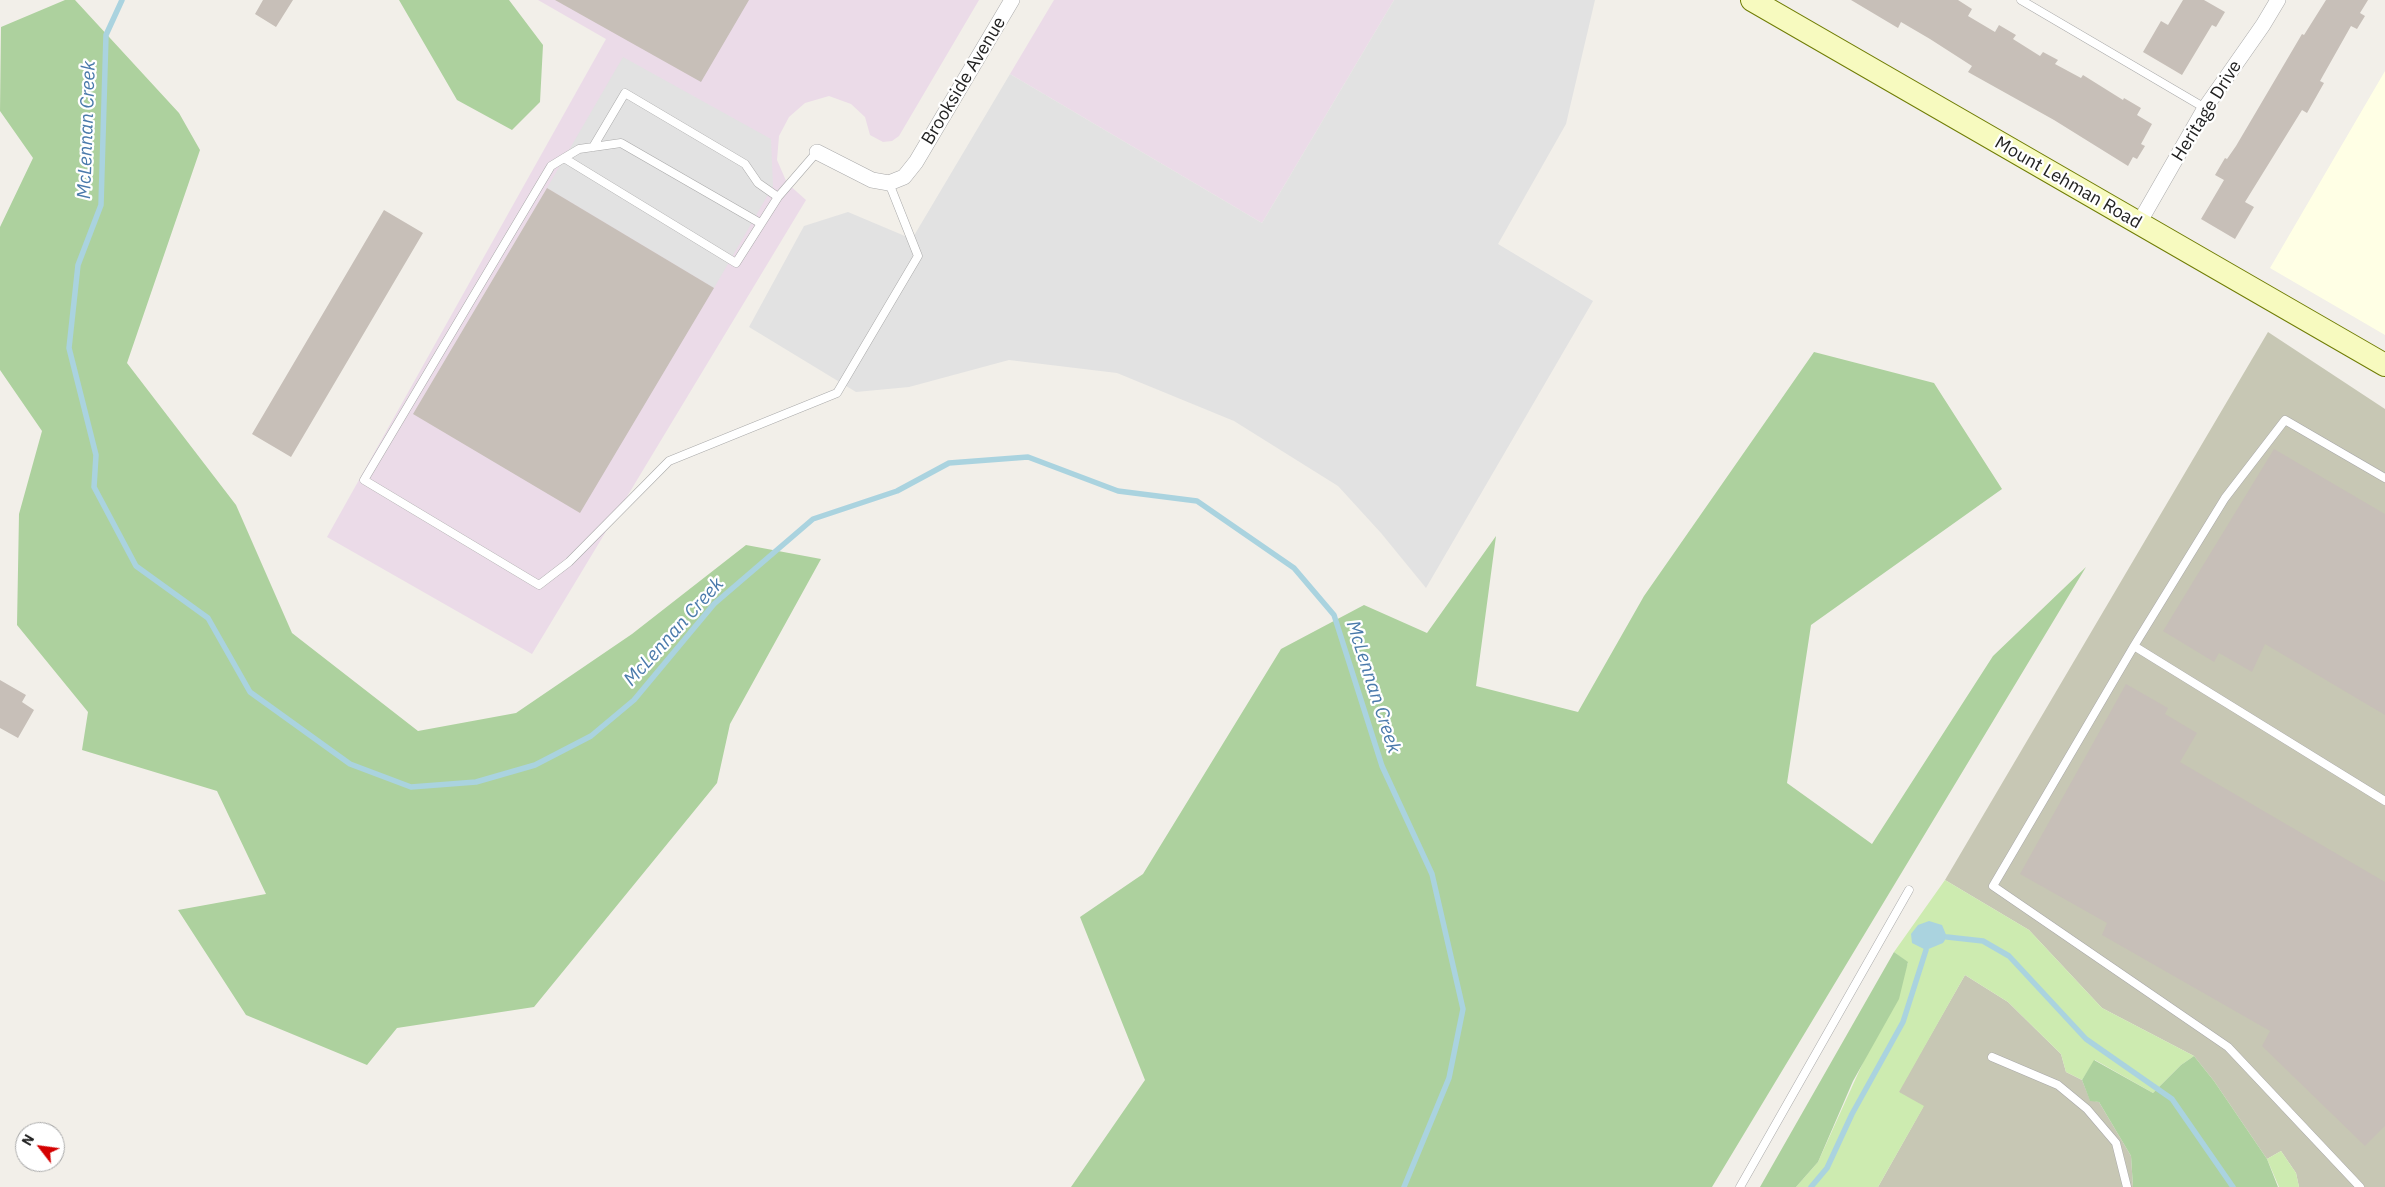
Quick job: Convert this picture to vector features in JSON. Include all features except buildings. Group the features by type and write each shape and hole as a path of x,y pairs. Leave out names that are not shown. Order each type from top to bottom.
{"main road":[{"name":"Mount Lehman Road","path":"1752,0 2385,365"}],"street":[{"name":"Brookside Avenue","path":"889,183 904,177 916,162 1012,0"},
{"name":"Heritage Drive","path":"2139,223 2205,108 2263,25 2278,0"},
{"path":"817,152 856,174 872,180 889,183"}],"lane":[{"path":"2021,0 2205,108"},
{"path":"593,147 625,93 745,164 758,183 778,197"},
{"path":"760,223 621,143 579,149 551,166 364,480 539,585 569,562 669,460 837,393 918,256 889,183"},
{"path":"564,158 736,263 778,197 817,152"},
{"path":"2360,1187 2228,1047 1993,886 2134,646 2225,498 2285,420 2385,478"},
{"path":"2134,646 2385,801"},
{"path":"1740,1187 1909,890"},
{"path":"1992,1057 2058,1086 2087,1109 2116,1143 2127,1187"}],"shaded area":[{"path":"538,0 979,0 899,136 892,141 883,142 870,135 865,117 851,104 829,96 805,103 789,117 779,136 777,160 787,183 806,200 532,654 327,537 606,39"},
{"path":"1054,0 1394,0 1262,223 1010,74"},
{"path":"1394,0 1595,0 1566,124 1498,244 1593,301 1426,588 1381,533 1338,486 1234,421 1117,373 1009,360 909,387 856,392 749,327 804,226 848,212 912,239 1010,74 1262,223"},
{"path":"623,57 771,139 773,186 714,288 547,188"},
{"path":"2385,71 2385,335 2270,268"},
{"path":"2268,332 2385,409 2385,1187 2299,1187 2296,1173 2281,1151 2267,1159 2214,1081 2194,1056 2102,1008 2029,930 1945,880"},
{"path":"1965,975 2008,1002 2061,1054 2066,1072 2082,1080 2090,1100 2099,1102 2131,1156 2133,1187 1878,1187 1923,1107 1898,1092"}],"green space":[{"path":"65,0 75,0 179,113 200,150 127,363 236,505 292,633 418,731 516,713 632,634 746,545 821,559 730,724 717,783 534,1007 397,1028 367,1065 246,1015 178,910 266,894 217,791 82,750 88,712 17,625 19,514 42,431 0,370 0,227 33,158 0,111 1,27"},
{"path":"399,0 509,0 543,45 540,102 512,130 457,100"},
{"path":"1814,352 1934,383 2002,489 1811,625 1787,783 1872,844 1993,656 2086,567 1712,1187 1071,1187 1145,1080 1080,917 1143,874 1281,649 1364,605 1427,633 1496,536 1476,686 1578,712 1644,596"},
{"path":"1945,880 2029,930 2102,1008 2194,1056 2181,1065 2153,1093 2095,1060 2082,1080 2066,1072 2061,1054 2008,1002 1965,975 1899,1092 1924,1106 1878,1187 1796,1187 1818,1162 1908,963 1894,952"},
{"path":"1894,952 1908,962 1899,999 1853,1081 1818,1162 1796,1187 1760,1187"},
{"path":"2194,1056 2214,1081 2267,1159 2278,1187 2133,1187 2131,1156 2099,1102 2090,1101 2082,1080 2094,1060 2153,1093 2181,1065"},
{"path":"2281,1151 2296,1173 2299,1187 2279,1187 2267,1159"}],"water":[{"path":"1929,921 1942,925 1947,937 1943,943 1926,950 1912,943 1911,934 1918,925"}],"waterway":[{"name":"McLennan Creek","path":"122,0 106,35 101,205 78,265 69,348 96,455 94,487 136,566 208,618 250,692 350,764 411,787 476,782 535,765 591,736 634,700 714,604 813,519 897,491 949,463 1028,457 1118,491 1197,501 1294,568 1334,615 1382,766 1432,874 1463,1009 1449,1078 1404,1187"},
{"path":"1947,937 1983,941 2009,956 2086,1039 2172,1099 2233,1187"},
{"path":"1811,1187 1827,1168 1852,1114 1903,1022 1926,950"}]}
